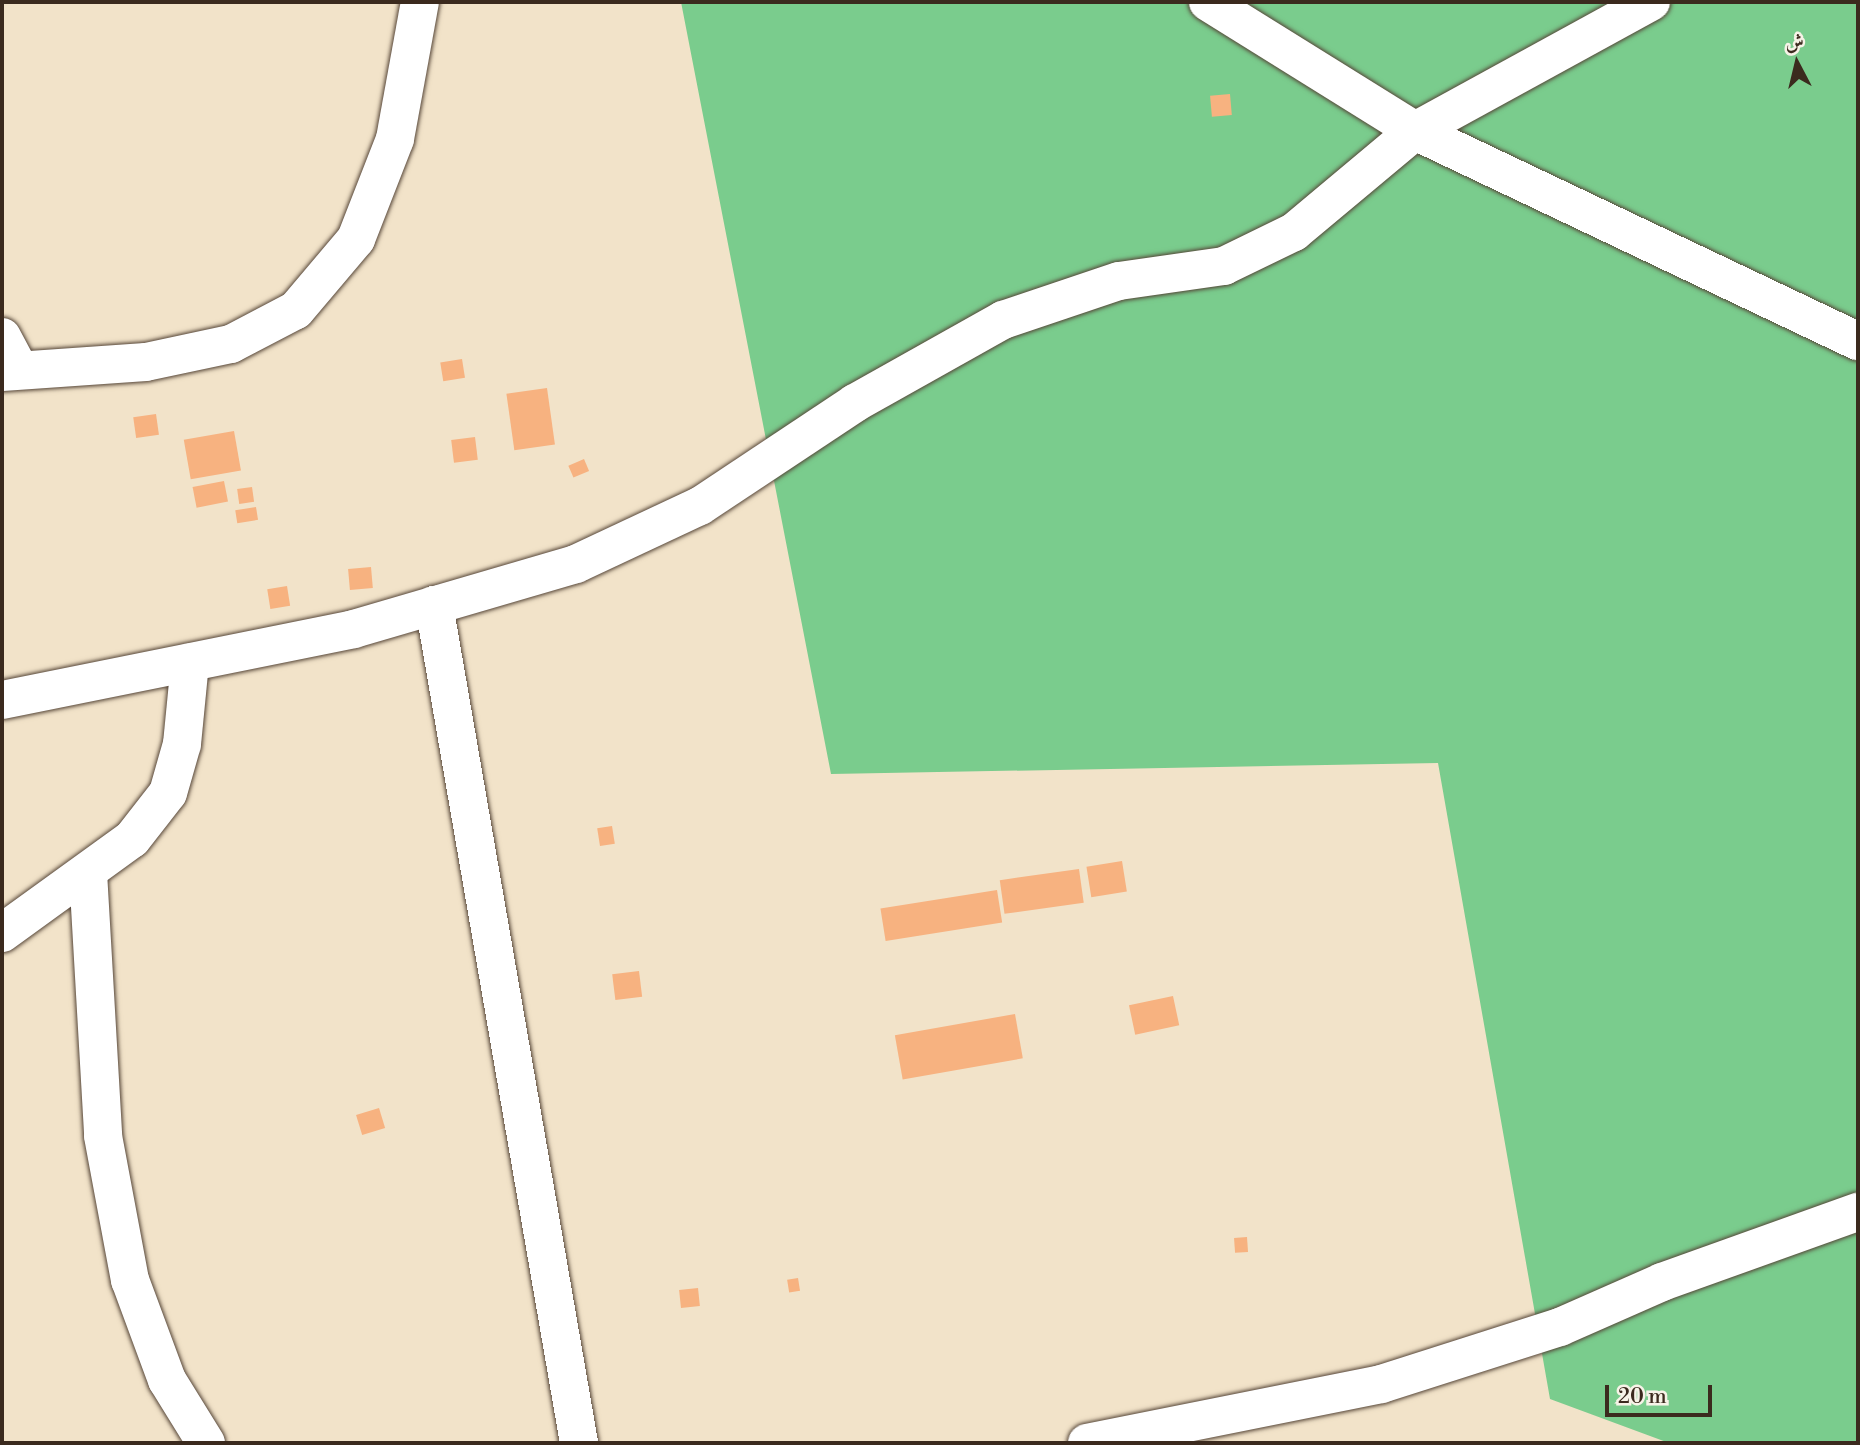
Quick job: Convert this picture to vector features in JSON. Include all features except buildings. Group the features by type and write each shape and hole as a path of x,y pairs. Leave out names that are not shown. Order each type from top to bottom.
{"street":[{"path":"8,359 183,355 231,344 296,310 356,239 396,139 420,2"},
{"path":"1208,2 1415,131 1858,341"},
{"path":"2,700 190,662 434,605 576,564 700,506 855,403 1003,320 1119,281 1224,266 1294,232 1415,131 1651,2"},
{"path":"434,605 579,1443"},
{"path":"2,933 132,839 168,793 182,744 190,662"},
{"path":"88,872 103,1136 130,1280 167,1380 206,1443"},
{"path":"1087,1443 1184,1434 1381,1384 1470,1357 1858,1212"}],"green space":[{"path":"681,2 1858,2 1858,1443 1669,1443 1550,1399 1438,763 831,774"}]}
